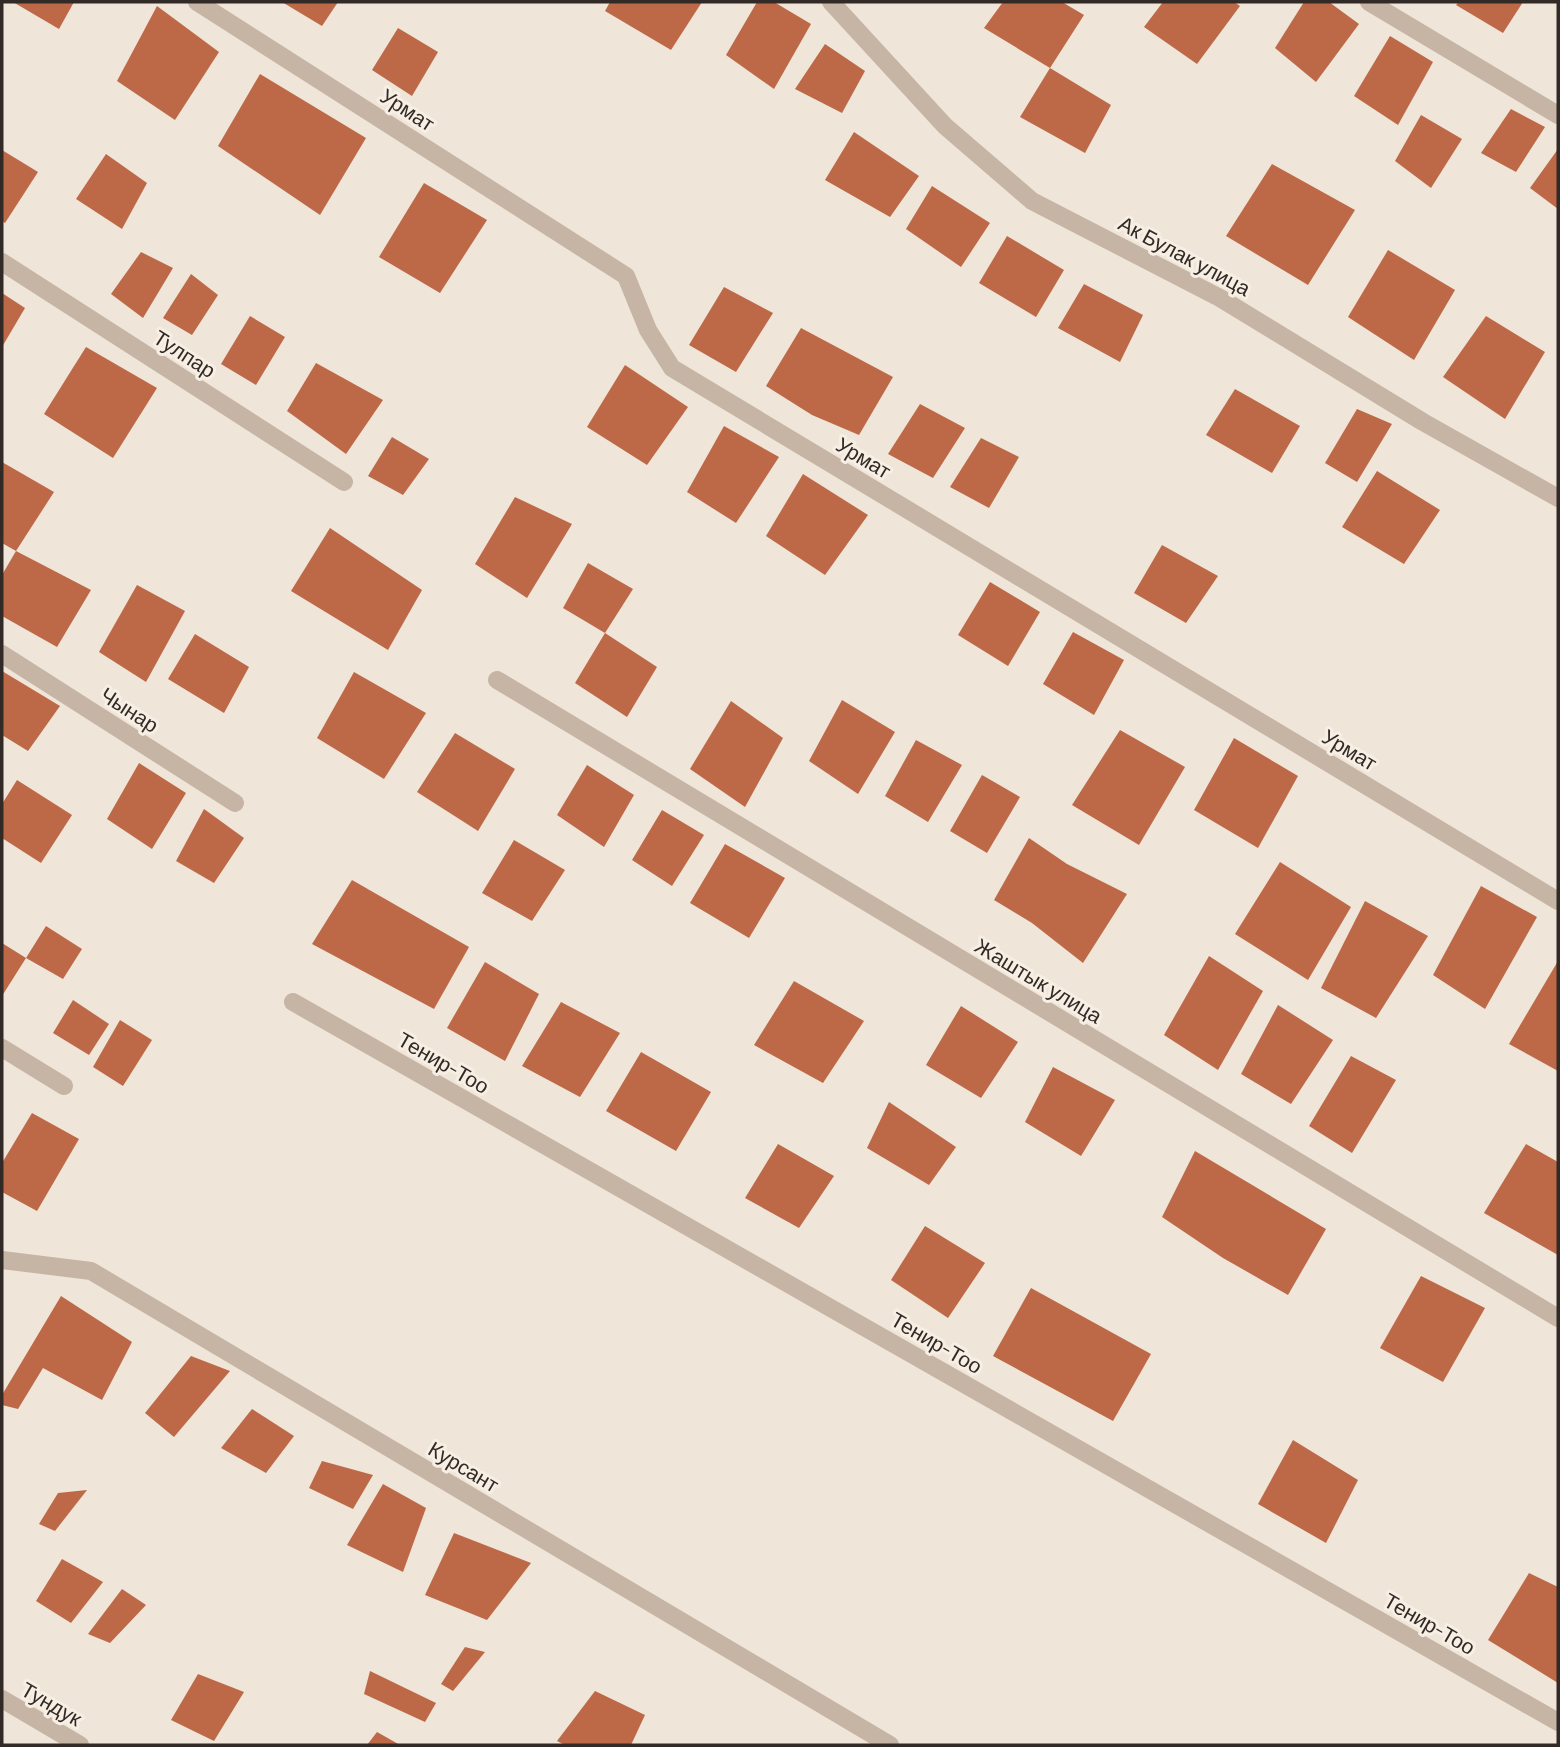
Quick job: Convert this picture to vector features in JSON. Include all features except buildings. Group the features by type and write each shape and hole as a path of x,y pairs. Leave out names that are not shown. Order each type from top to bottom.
{"street":[{"name":"Урмат","path":"197,2 626,276 648,330 672,368 1558,901"},
{"name":"Ак Булак улица","path":"831,2 945,127 1032,201 1220,298 1423,422 1558,498"},
{"path":"1369,2 1558,115"},
{"name":"Тулпар","path":"2,262 344,482"},
{"name":"Чынар","path":"2,654 234,803"},
{"name":"Жаштык улица","path":"497,680 1558,1318"},
{"name":"Тенир-Тоо","path":"293,1002 1558,1722"},
{"path":"2,1048 64,1086"},
{"name":"Курсант","path":"2,1260 91,1271 890,1745"},
{"name":"Тундук","path":"2,1699 80,1745"}]}
